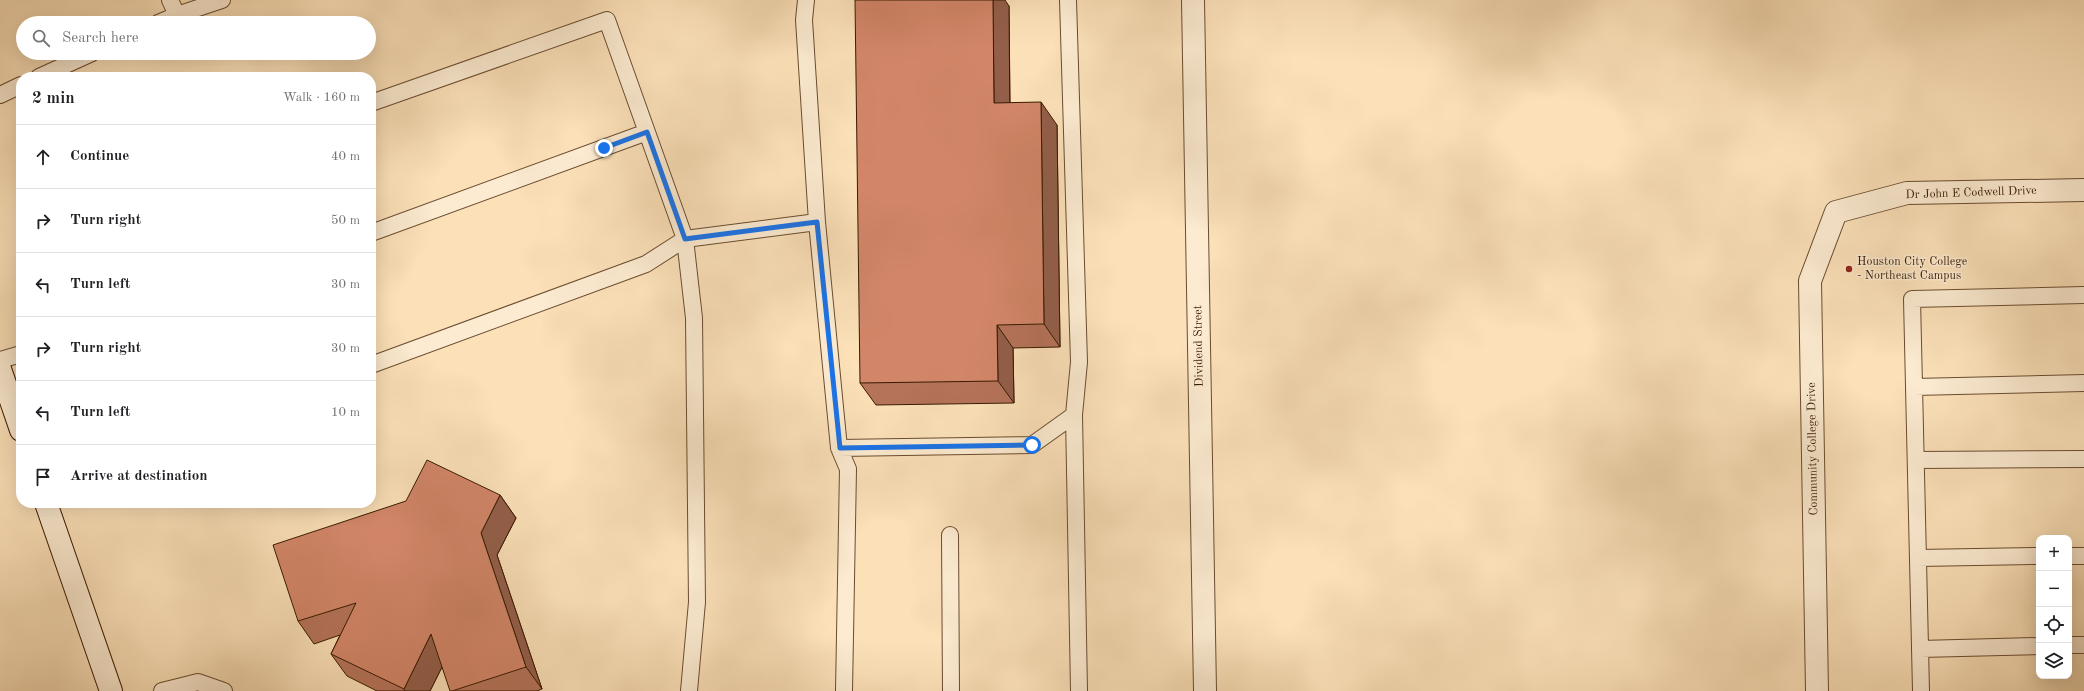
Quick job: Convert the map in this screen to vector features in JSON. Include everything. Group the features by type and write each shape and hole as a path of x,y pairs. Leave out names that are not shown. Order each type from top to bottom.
{"street":[{"name":"Dividend Street","path":"1193,0 1205,691"},
{"name":"Dr John E Codwell Drive","path":"1836,212 1907,193 2084,190"},
{"name":"Community College Drive","path":"1816,691 1810,281 1836,212"},
{"path":"0,369 16,415"},
{"path":"48,508 111,691"}],"lane":[{"path":"170,0 176,15 222,0"},
{"path":"806,0 804,20 817,222 840,448 848,469 844,691"},
{"path":"1068,0 1079,362 1074,415 1079,691"},
{"path":"376,101 607,20 685,239 694,318 697,594 689,691"},
{"path":"50,72 77,60"},
{"path":"0,95 16,87"},
{"path":"376,231 647,132"},
{"path":"376,363 646,264 685,239 817,222"},
{"path":"1921,691 1912,299 2084,295"},
{"path":"0,360 16,355"},
{"path":"1914,387 2084,383"},
{"path":"840,448 1032,445 1074,415"},
{"path":"1916,460 2084,459"},
{"path":"950,535 951,691"},
{"path":"1918,558 2036,556"},
{"path":"2072,556 2084,556"},
{"path":"2072,646 2084,645"},
{"path":"1920,649 2036,646"},
{"path":"162,691 198,682 224,691"}],"building":[{"path":"855,0 993,0 994,103 1041,102 1044,324 997,325 998,381 860,383"},
{"path":"427,460 500,495 481,533 526,667 452,691 450,691 431,634 404,689 331,654 356,603 298,621 273,545 406,501"}],"place":[{"name":"Houston City College - Northeast Campus","path":"1849,269"}],"route":[{"path":"604,148 647,132 685,239 817,222 840,448 1032,445"}]}
